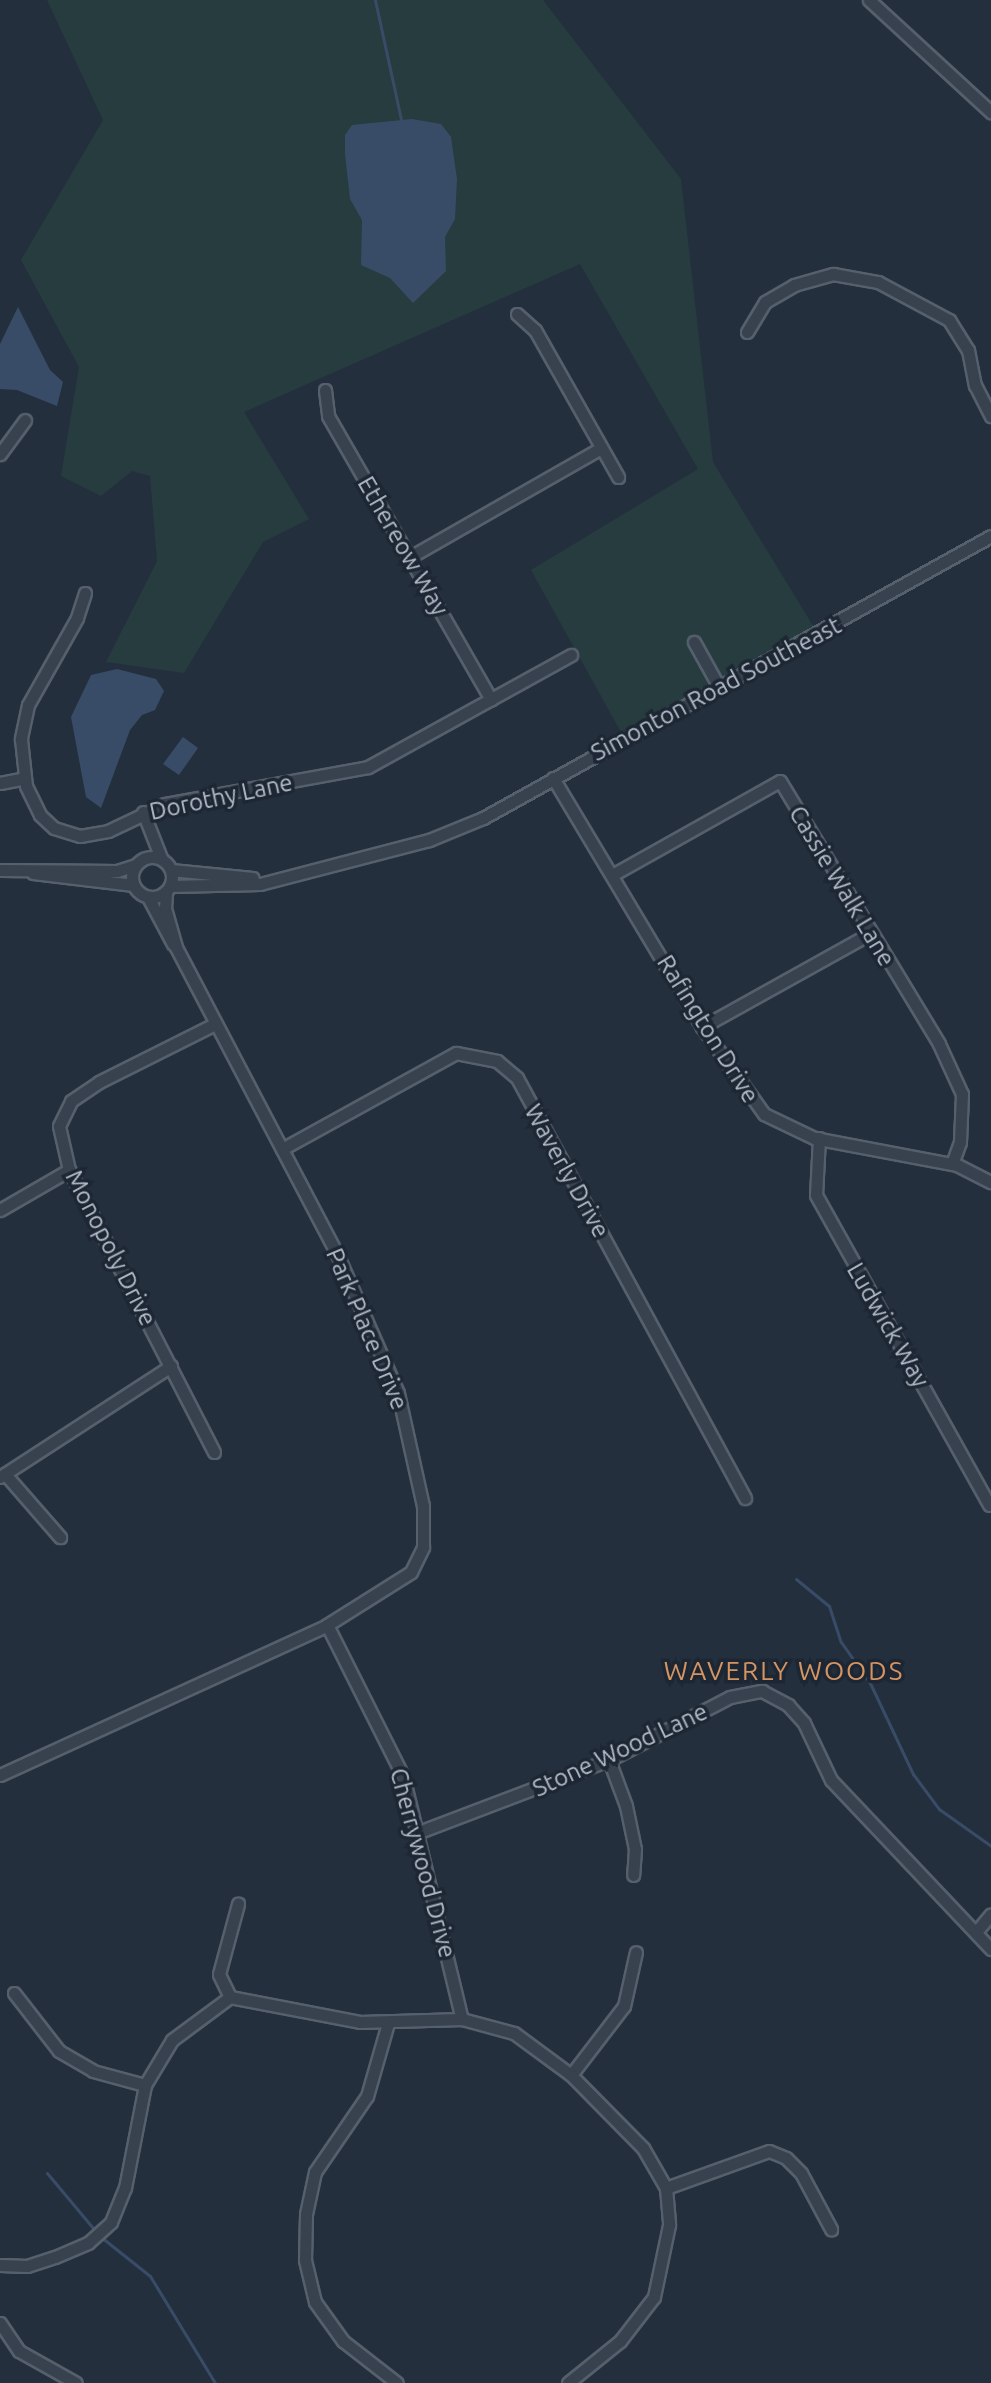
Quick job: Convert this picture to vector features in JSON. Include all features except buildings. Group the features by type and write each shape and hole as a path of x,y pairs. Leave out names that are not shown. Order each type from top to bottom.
{"street":[{"path":"869,0 991,112"},
{"path":"747,332 765,302 794,285 833,274 878,282 949,320 968,350 975,385 991,416"},
{"path":"517,314 535,330 618,477"},
{"name":"Ethereow Way","path":"325,390 328,416 491,700"},
{"path":"0,454 25,420"},
{"path":"410,557 601,448"},
{"name":"Simonton Road Southeast","path":"270,880 429,840 483,818 991,536"},
{"name":"Dorothy Lane","path":"85,593 77,618 23,718 25,778 40,815 68,833 93,835 143,812 368,767 571,655"},
{"path":"694,642 719,687"},
{"path":"0,783 25,778"},
{"name":"Rafington Drive","path":"553,778 614,874 702,1027 764,1114 783,1127 819,1138 952,1164 991,1182"},
{"name":"Cassie Walk Lane","path":"614,874 780,781 869,934 939,1044 962,1094 960,1142 952,1164"},
{"path":"143,812 148,832 171,870 270,880"},
{"path":"133,885 148,832"},
{"path":"0,870 117,871 138,862 161,858"},
{"path":"17,870 133,885 148,897 168,889 270,880"},
{"path":"168,889 171,870"},
{"name":"Park Place Drive","path":"168,889 164,904 176,947"},
{"name":"Park Place Drive","path":"0,1775 327,1625 411,1572 423,1547 423,1506 398,1393 337,1254 148,897"},
{"path":"702,1027 869,934"},
{"name":"Monopoly Drive","path":"214,1452 69,1170 59,1126 71,1101 99,1082 215,1024"},
{"name":"Waverly Drive","path":"282,1149 456,1053 497,1061 517,1078 745,1498"},
{"name":"Ludwick Way","path":"819,1138 816,1195 989,1505"},
{"path":"0,1210 69,1170"},
{"path":"60,1537 2,1475 171,1366"},
{"name":"Cherrywood Drive","path":"327,1625 386,1737 419,1832 462,2019"},
{"name":"Stone Wood Lane","path":"419,1832 609,1760 730,1697 762,1691 775,1696 804,1723 841,1792 991,1949"},
{"path":"609,1760 626,1806 635,1849 633,1875"},
{"path":"230,1997 219,1974 238,1904"},
{"path":"976,1932 991,1914"},
{"path":"571,2075 624,2006 636,1952"},
{"path":"14,1993 59,2051 93,2071 145,2085"},
{"path":"1,2269 27,2266 88,2243 111,2222 125,2188 145,2085 172,2040 230,1997 388,2023 408,2018 462,2019 514,2033 571,2075 643,2148 666,2188 669,2225 654,2297 620,2341 568,2383"},
{"path":"388,2023 367,2096 315,2172 306,2214 305,2260 315,2302 343,2341 397,2383"},
{"path":"666,2188 769,2151 786,2158 801,2173 831,2229"},
{"path":"0,2323 19,2351 76,2383"}],"green space":[{"path":"47,0 543,0 681,179 713,462 815,629 621,732 531,570 698,469 580,264 244,412 309,519 263,542 184,673 106,662 157,561 150,476 132,471 101,496 61,476 79,367 21,260 103,120"}],"water":[{"path":"412,119 441,124 451,137 457,179 455,219 445,237 446,271 413,303 390,278 361,265 362,220 350,199 345,154 345,135 352,125"},
{"path":"18,307 50,370 63,382 57,406 17,390 0,389 0,344"},
{"path":"117,669 156,679 164,691 155,710 142,715 130,730 101,808 86,797 71,717 91,675"},
{"path":"183,737 198,748 179,775 163,764"}],"waterway":[{"path":"375,0 401,119"},
{"path":"796,1579 829,1606 841,1642 870,1683 913,1774 939,1809 991,1846"},
{"path":"47,2173 93,2228"},
{"path":"101,2237 150,2276 215,2383"}],"district":[{"name":"WAVERLY WOODS","path":"784,1671"}]}
